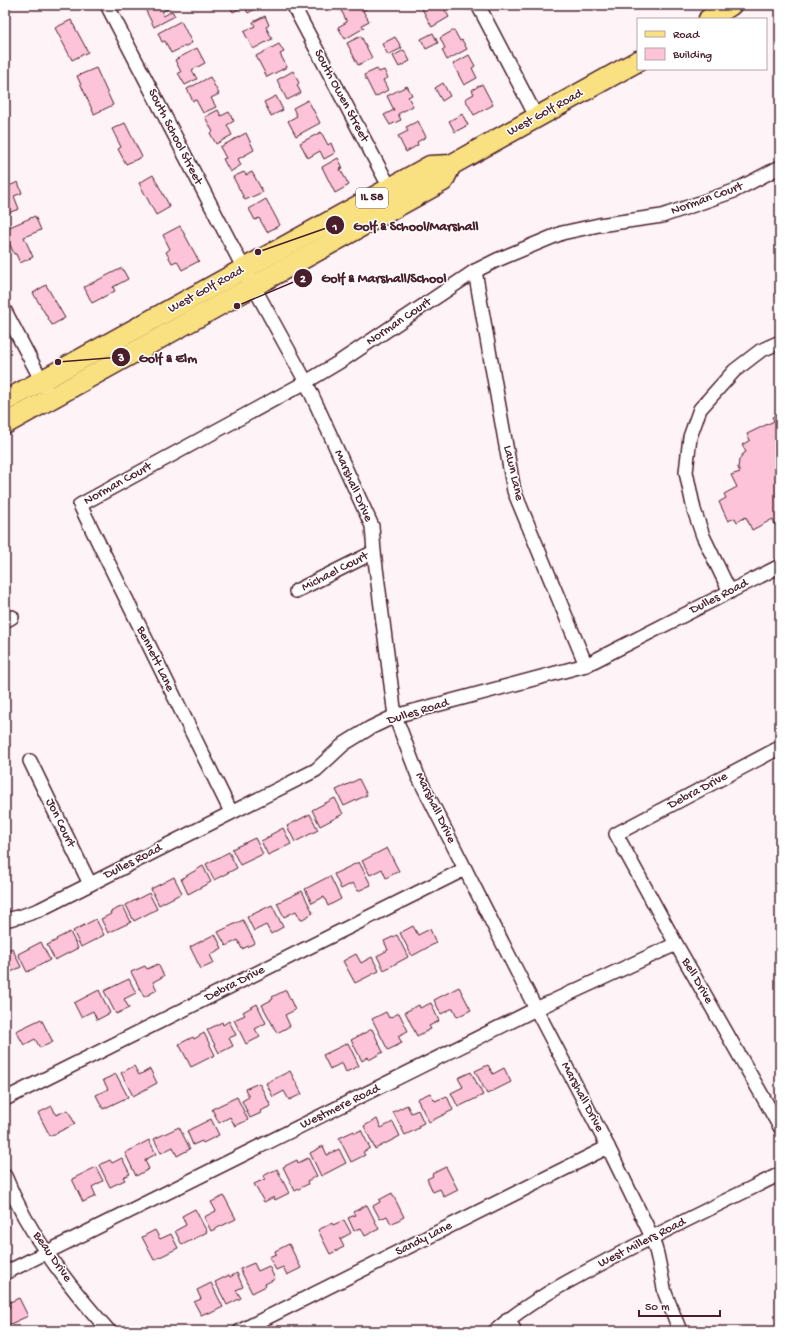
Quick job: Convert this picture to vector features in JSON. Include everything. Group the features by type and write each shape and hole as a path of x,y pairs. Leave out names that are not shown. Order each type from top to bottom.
{"main road":[{"path":"711,18 731,5"},
{"name":"West Golf Road","path":"5,401 430,166 451,165 637,62"},
{"name":"West Golf Road","path":"5,424 443,181 451,165"}],"street":[{"name":"South School Street","path":"107,5 244,269"},
{"name":"South Owen Street","path":"293,5 390,188"},
{"path":"478,5 537,118"},
{"name":"Norman Court","path":"80,505 306,382 348,357 475,272 497,260 562,233 600,225 662,216 734,191 780,167"},
{"name":"Marshall Drive","path":"244,269 306,382 372,526 395,716 418,776 608,1147 652,1237 665,1293 680,1331"},
{"name":"Lawn Lane","path":"475,272 514,491 586,665"},
{"path":"5,311 51,398"},
{"path":"730,592 703,536 694,510 686,472 690,437 700,409 734,371 760,351 780,342"},
{"name":"Bennett Lane","path":"80,505 231,812"},
{"name":"Michael Court","path":"296,591 374,552"},
{"name":"Dulles Road","path":"5,920 39,910 316,770 344,744 370,728 395,716 586,665 780,566"},
{"name":"Debra Drive","path":"616,834 780,749"},
{"name":"Jon Court","path":"30,761 90,884"},
{"name":"Bell Drive","path":"616,834 676,944 780,1127"},
{"name":"Debra Drive","path":"5,1099 465,869"},
{"name":"Westmere Road","path":"5,1273 536,1009 676,944"},
{"name":"Sandy Lane","path":"240,1331 608,1147"},
{"name":"West Millers Road","path":"495,1331 508,1320 556,1287 652,1237 780,1174"},
{"name":"Beau Drive","path":"5,1176 25,1217 46,1253 92,1312 109,1331"},
{"path":"508,1320 515,1331"}],"building":[{"path":"147,5 172,5 173,6 162,12 164,16 172,11 175,16 154,27 146,11 149,9"},
{"path":"229,5 258,5 259,7 248,13 244,6 233,12"},
{"path":"349,5 365,5 367,8 363,11 369,21 362,25 364,28 345,39 338,27 347,22 341,10"},
{"path":"425,5 442,5 449,17 432,27 421,7"},
{"path":"265,16 269,25 266,27 272,39 253,49 244,32 255,26 253,22"},
{"path":"71,20 88,52 72,60 55,28"},
{"path":"181,21 192,43 171,53 165,41 162,42 158,33"},
{"path":"454,30 460,41 462,40 467,49 447,60 442,50 445,48 440,38"},
{"path":"433,33 438,43 426,49 421,39"},
{"path":"361,36 372,58 358,65 347,43"},
{"path":"395,37 402,48 388,55 382,44"},
{"path":"279,44 284,52 280,54 287,67 267,77 256,56"},
{"path":"197,48 205,63 192,70 197,79 185,85 178,73 181,72 175,60"},
{"path":"404,50 410,61 399,67 393,56"},
{"path":"469,55 475,66 472,68 477,78 464,85 453,64"},
{"path":"96,68 113,105 94,114 77,76"},
{"path":"377,69 379,72 384,70 388,78 383,80 388,90 375,97 364,75"},
{"path":"293,71 299,83 297,85 301,93 287,100 277,80"},
{"path":"210,77 219,94 211,98 216,107 203,113 196,100 193,101 187,89"},
{"path":"443,83 450,96 442,101 435,88"},
{"path":"482,84 493,105 474,115 465,99 474,94 472,90"},
{"path":"407,86 412,95 408,97 413,106 398,114 401,120 390,125 384,115 394,110 387,96"},
{"path":"276,96 283,110 271,116 264,102"},
{"path":"308,100 320,123 296,136 288,121 297,116 293,108"},
{"path":"218,110 221,116 229,112 234,121 227,125 232,135 216,144 210,133 213,132 205,117"},
{"path":"462,114 468,125 455,132 449,121"},
{"path":"418,121 426,137 417,142 418,145 406,152 398,136 408,131 406,127"},
{"path":"125,123 142,157 126,164 118,149 121,147 112,129"},
{"path":"321,132 328,145 331,143 335,153 324,159 320,151 308,158 300,143"},
{"path":"246,133 254,150 238,159 241,165 230,172 223,159 226,158 220,147"},
{"path":"338,158 343,168 340,169 349,185 335,193 322,167"},
{"path":"244,172 246,175 252,172 263,192 245,200 233,177"},
{"path":"5,173 9,186 18,182 22,193 14,196 19,209 5,214"},
{"path":"153,175 170,207 156,215 139,183"},
{"path":"266,199 280,225 267,232 259,218 255,220 249,209"},
{"path":"35,216 41,230 24,237 33,257 20,263 16,254 14,254 5,233 5,229"},
{"path":"180,226 199,261 182,270 177,261 172,263 166,252 170,249 163,235"},
{"path":"122,268 128,279 113,287 115,291 92,303 84,287"},
{"path":"46,285 65,318 52,325 33,293"},
{"path":"780,413 780,522 775,525 773,519 752,530 746,517 737,522 735,518 728,521 719,502 726,498 724,494 737,487 731,475 740,472 738,468 739,460 746,452 742,445 750,440 747,434 774,421 772,417"},
{"path":"359,779 367,795 344,806 336,790"},
{"path":"335,798 343,814 320,826 312,810"},
{"path":"310,814 318,830 295,842 287,826"},
{"path":"283,828 291,844 268,855 261,841"},
{"path":"255,838 263,854 240,865 232,849"},
{"path":"387,848 399,871 386,878 382,869 370,875 362,861"},
{"path":"229,852 237,868 214,880 206,864"},
{"path":"359,862 371,885 358,891 353,883 341,889 334,874"},
{"path":"203,866 211,882 188,894 181,879"},
{"path":"330,876 341,899 328,906 324,897 312,903 305,889"},
{"path":"174,877 182,893 159,905 151,889"},
{"path":"302,891 313,913 301,920 296,911 284,917 277,903"},
{"path":"149,893 157,909 134,921 126,905"},
{"path":"272,905 283,927 271,934 266,925 254,931 247,917"},
{"path":"123,906 131,922 108,933 101,919 111,914 110,912"},
{"path":"96,919 104,935 81,947 73,931"},
{"path":"243,920 255,943 242,949 238,940 226,946 218,932"},
{"path":"413,926 418,935 430,929 436,943 412,956 400,933"},
{"path":"70,932 78,948 55,960 47,945"},
{"path":"215,934 222,948 210,955 214,963 201,969 190,947"},
{"path":"397,935 408,957 384,970 377,956 388,950 384,941"},
{"path":"41,942 50,960 27,972 18,954"},
{"path":"12,948 21,967 5,975 5,952"},
{"path":"356,954 361,963 372,957 379,971 355,983 343,961"},
{"path":"158,964 164,976 153,982 157,990 144,997 131,972 145,966 147,969"},
{"path":"129,979 136,993 124,999 129,1008 116,1014 104,991"},
{"path":"459,987 471,1010 457,1017 453,1008 441,1014 434,1000"},
{"path":"99,990 110,1013 97,1020 93,1011 81,1017 74,1003"},
{"path":"286,990 295,1010 285,1015 290,1026 277,1033 262,1005 273,999 272,997"},
{"path":"431,1003 439,1021 429,1026 431,1029 417,1036 405,1012 419,1005 420,1008"},
{"path":"257,1004 266,1023 255,1029 260,1037 246,1044 234,1020 245,1015 243,1012"},
{"path":"386,1012 389,1018 399,1013 408,1031 398,1036 402,1043 388,1050 372,1019"},
{"path":"41,1019 53,1042 40,1048 35,1039 24,1045 16,1031"},
{"path":"229,1021 236,1035 229,1038 233,1046 219,1053 207,1030 222,1022 223,1025"},
{"path":"372,1029 383,1052 369,1060 368,1057 362,1061 351,1040"},
{"path":"204,1033 215,1055 191,1067 179,1044 193,1037 194,1039"},
{"path":"348,1043 359,1066 346,1072 342,1063 330,1069 323,1055"},
{"path":"488,1065 493,1074 504,1068 511,1082 487,1094 475,1071"},
{"path":"134,1066 139,1075 150,1069 157,1083 133,1096 121,1073"},
{"path":"290,1071 302,1094 289,1100 284,1091 273,1097 266,1083"},
{"path":"471,1072 483,1095 458,1107 451,1093 463,1087 458,1078"},
{"path":"116,1074 128,1097 103,1109 96,1095 108,1089 103,1080"},
{"path":"259,1083 271,1106 250,1118 242,1101 249,1097 245,1089"},
{"path":"430,1093 435,1101 447,1096 453,1110 429,1122 417,1099"},
{"path":"237,1097 248,1120 235,1126 230,1117 219,1123 212,1109"},
{"path":"407,1105 411,1113 418,1110 424,1123 418,1126 419,1128 405,1135 393,1112"},
{"path":"52,1106 56,1115 68,1110 75,1124 50,1136 38,1113"},
{"path":"211,1119 219,1135 203,1143 202,1141 193,1145 187,1131"},
{"path":"377,1119 381,1128 393,1122 400,1136 375,1149 364,1126"},
{"path":"179,1127 190,1149 177,1156 173,1147 161,1153 154,1139"},
{"path":"361,1130 370,1148 363,1152 365,1155 351,1162 339,1138 354,1131 355,1133"},
{"path":"149,1140 156,1154 145,1160 149,1169 136,1176 125,1153"},
{"path":"323,1146 327,1155 339,1149 346,1163 321,1176 310,1153"},
{"path":"122,1158 130,1174 123,1177 125,1180 110,1187 99,1165 110,1160 112,1163"},
{"path":"308,1158 317,1176 307,1181 308,1184 295,1191 283,1167 297,1160 298,1163"},
{"path":"96,1167 103,1181 92,1187 96,1196 83,1202 72,1179"},
{"path":"446,1167 458,1190 444,1197 440,1189 433,1192 427,1179 433,1176 432,1174"},
{"path":"277,1169 289,1193 275,1200 274,1197 264,1202 254,1184 265,1179 263,1176"},
{"path":"392,1193 404,1217 391,1224 387,1216 380,1219 373,1206 380,1202 379,1200"},
{"path":"224,1196 236,1219 211,1231 204,1217 216,1211 211,1202"},
{"path":"367,1205 379,1229 365,1236 361,1228 354,1231 348,1218 355,1215 353,1212"},
{"path":"195,1209 207,1232 182,1245 175,1231 186,1225 182,1216"},
{"path":"344,1220 351,1233 340,1239 344,1247 330,1254 318,1230 332,1223 333,1225"},
{"path":"155,1230 160,1239 171,1234 178,1248 154,1260 142,1237"},
{"path":"289,1244 301,1268 287,1275 283,1267 276,1270 269,1257 276,1254 275,1251"},
{"path":"254,1263 258,1271 269,1266 275,1279 265,1284 266,1286 252,1293 240,1269"},
{"path":"237,1273 243,1287 236,1290 241,1298 227,1305 215,1282"},
{"path":"211,1283 223,1307 209,1314 208,1312 201,1315 194,1302 201,1299 197,1290"},
{"path":"19,1298 28,1316 6,1326 5,1309 10,1307 8,1303"}],"place":[{"name":"Golf & School/Marshall","path":"258,252"},
{"name":"Golf & Marshall/School","path":"237,306"},
{"name":"Golf & Elm","path":"58,362"}]}
